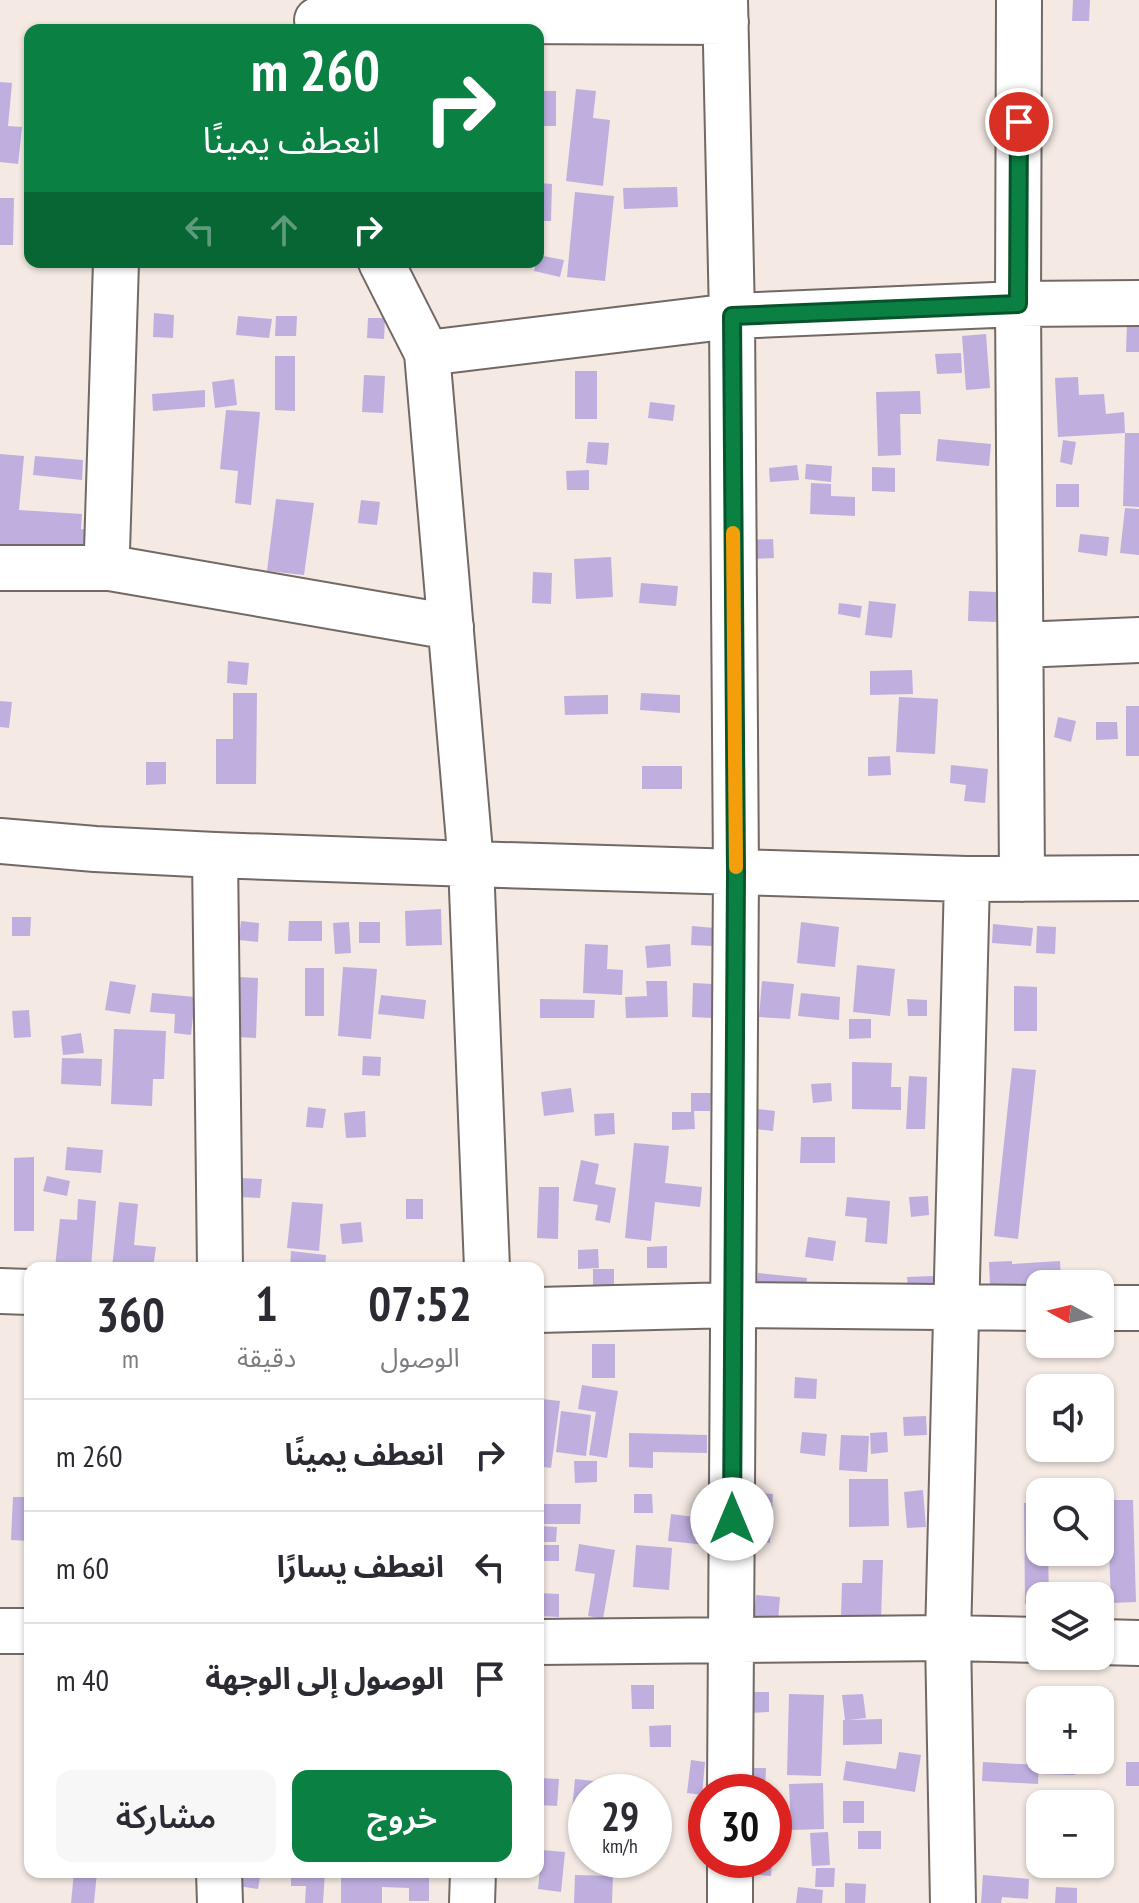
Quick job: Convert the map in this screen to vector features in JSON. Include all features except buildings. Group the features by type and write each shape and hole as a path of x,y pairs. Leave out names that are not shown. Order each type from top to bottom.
{"street":[{"path":"1019,0 1022,879"},
{"path":"316,17 725,11 732,316 736,872 730,1774"},
{"path":"110,568 107,551 116,268"},
{"path":"384,268 427,353 471,864 487,1262"},
{"path":"427,353 732,316 1018,304 1139,303"},
{"path":"0,568 110,568 451,627"},
{"path":"1021,645 1139,640"},
{"path":"0,841 215,855 471,864 967,879 1139,878"},
{"path":"215,855 220,1262"},
{"path":"953,1903 948,1638 967,879"},
{"path":"0,1291 24,1292"},
{"path":"544,1310 733,1305 1026,1308"},
{"path":"1114,1308 1139,1308"},
{"path":"0,1631 24,1631"},
{"path":"544,1642 1026,1640"},
{"path":"1114,1642 1139,1643"},
{"path":"219,1878 220,1903"},
{"path":"472,1903 473,1878"},
{"path":"730,1878 730,1903"}],"slow traffic":[{"path":"733,533 736,867"}],"route":[{"path":"732,1519 736,872 732,316 1018,304 1019,122"}]}
